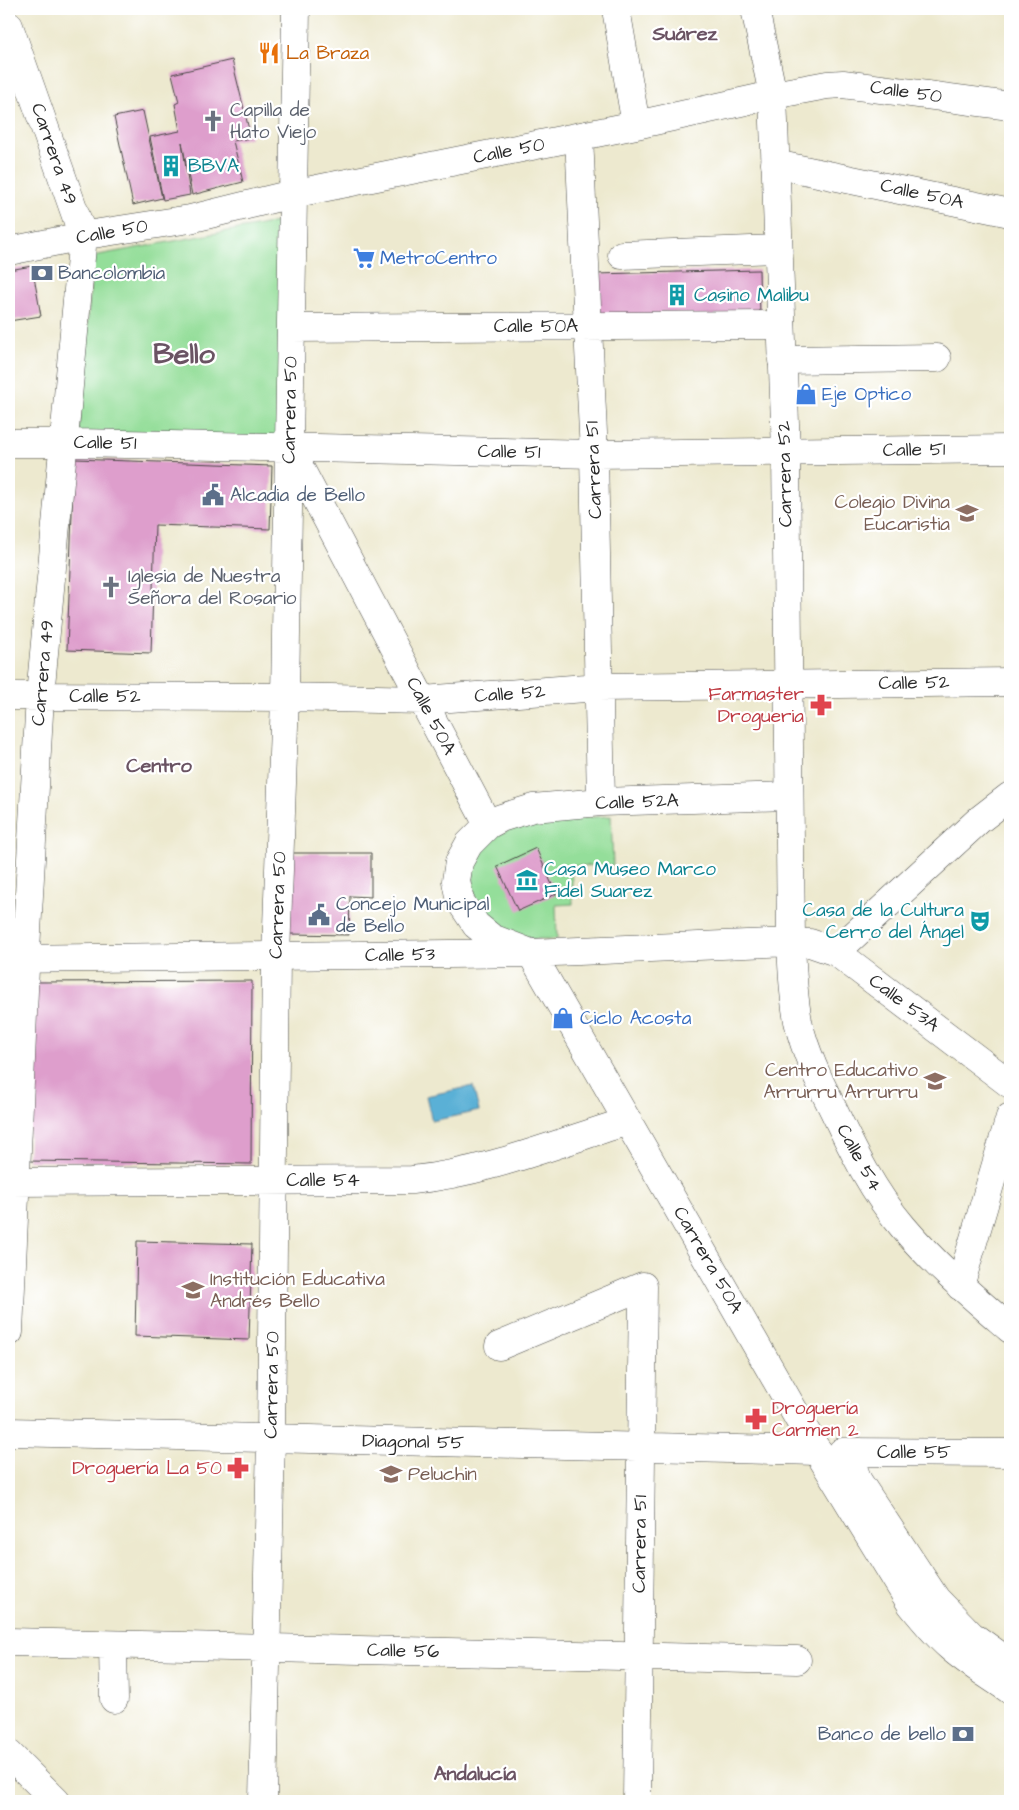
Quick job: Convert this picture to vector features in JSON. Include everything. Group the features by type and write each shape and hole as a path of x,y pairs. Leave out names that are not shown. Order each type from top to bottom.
{"street":[{"name":"Carrera 50","path":"263,1801 271,1438 276,956 285,697 296,9"},
{"path":"616,9 636,125"},
{"name":"Carrera 52","path":"755,9 773,95 786,451 791,942"},
{"name":"Carrera 49","path":"9,26 83,236 17,959 9,1332"},
{"name":"Calle 50","path":"9,251 83,236 190,219 292,194 827,85 843,84 1010,106"},
{"name":"Carrera 51","path":"579,137 594,454 601,802"},
{"name":"Calle 50A","path":"775,164 1010,213"},
{"path":"622,255 778,249"},
{"name":"Calle 50A","path":"291,328 781,325"},
{"path":"782,360 937,358"},
{"name":"Calle 51","path":"9,443 594,454 1010,449"},
{"name":"Calle 50A","path":"289,447 488,825"},
{"name":"Calle 52","path":"9,696 285,697 423,700 599,687 1010,682"},
{"name":"Calle 52A","path":"488,825 501,818 533,808 601,802 789,796"},
{"path":"836,952 979,820 1010,796"},
{"path":"488,825 469,844 459,862 456,880 460,901 476,925 492,938 531,953"},
{"name":"Calle 53","path":"17,959 531,953 791,942"},
{"name":"Calle 53A","path":"791,942 810,943 836,952 1010,1084"},
{"name":"Calle 54","path":"791,942 794,996 802,1036 820,1082 867,1176 886,1206 920,1246 960,1286 1010,1329"},
{"name":"Carrera 50A","path":"531,953 818,1452 910,1604 950,1647 1010,1690"},
{"path":"960,1286 1010,1117"},
{"name":"Calle 54","path":"12,1182 412,1180 442,1177 474,1170 628,1120"},
{"name":"Carrera 51","path":"499,1346 643,1286 637,1801"},
{"name":"Diagonal 55","path":"9,1432 818,1452"},
{"name":"Calle 55","path":"818,1452 1010,1453"},
{"path":"860,1452 852,1465 858,1481 936,1599 970,1635 1010,1663"},
{"name":"Calle 56","path":"9,1642 797,1660"},
{"path":"113,1644 114,1699"},
{"path":"9,1754 56,1801"}],"green space":[{"path":"293,219 289,447 78,443 93,256"},
{"path":"611,816 613,865 571,866 573,904 556,905 557,939 531,939 502,932 481,912 474,895 473,870 476,852 495,836 529,821"}],"water":[{"path":"473,1086 479,1111 432,1121 426,1096"}],"building":[{"name":"Capilla de Hato Viejo","path":"232,60 251,138 233,141 243,182 192,195 182,142 190,195 163,200 150,137 180,131 175,104 179,102 172,74"},
{"path":"143,111 162,198 133,205 114,117"},
{"path":"32,266 41,316 9,321 9,270"},
{"name":"Casino Malibu","path":"759,270 760,316 596,320 595,274"},
{"name":"Iglesia de Nuestra Señora del Rosario","path":"74,459 272,466 270,529 155,525 151,653 67,650"},
{"name":"Casa Museo Marco Fidel Suarez","path":"536,848 556,894 518,911 497,866"},
{"path":"290,853 371,853 371,897 350,896 349,935 289,934"},
{"path":"252,981 251,1164 28,1161 36,982"},
{"name":"Institución Educativa Andrés Bello","path":"137,1241 252,1244 249,1340 135,1336"}],"place":[{"name":"La Braza","path":"269,53"},
{"name":"Capilla de Hato Viejo","path":"213,121"},
{"name":"BBVA","path":"171,166"},
{"name":"MetroCentro","path":"364,258"},
{"name":"Bancolombia","path":"42,273"},
{"name":"Casino Malibu","path":"677,295"},
{"name":"Eje Optico","path":"806,394"},
{"name":"Alcadia de Bello","path":"213,495"},
{"name":"Colegio Divina Eucaristia","path":"967,513"},
{"name":"Iglesia de Nuestra Señora del Rosario","path":"111,587"},
{"name":"Farmaster Drogueria","path":"821,705"},
{"name":"Casa Museo Marco Fidel Suarez","path":"527,880"},
{"name":"Concejo Municipal de Bello","path":"319,915"},
{"name":"Casa de la Cultura Cerro del Ángel","path":"980,921"},
{"name":"Ciclo Acosta","path":"563,1018"},
{"name":"Centro Educativo Arrurru Arrurru","path":"935,1081"},
{"name":"Institución Educativa Andrés Bello","path":"193,1290"},
{"name":"Droguería Carmen 2","path":"756,1419"},
{"name":"Droguería La 50","path":"238,1468"},
{"name":"Peluchin","path":"391,1474"},
{"name":"Banco de bello","path":"963,1734"}],"district":[{"name":"Suárez","path":"685,34"},
{"name":"Bello","path":"184,354"},
{"name":"Centro","path":"159,766"},
{"name":"Andalucía","path":"475,1774"}]}
